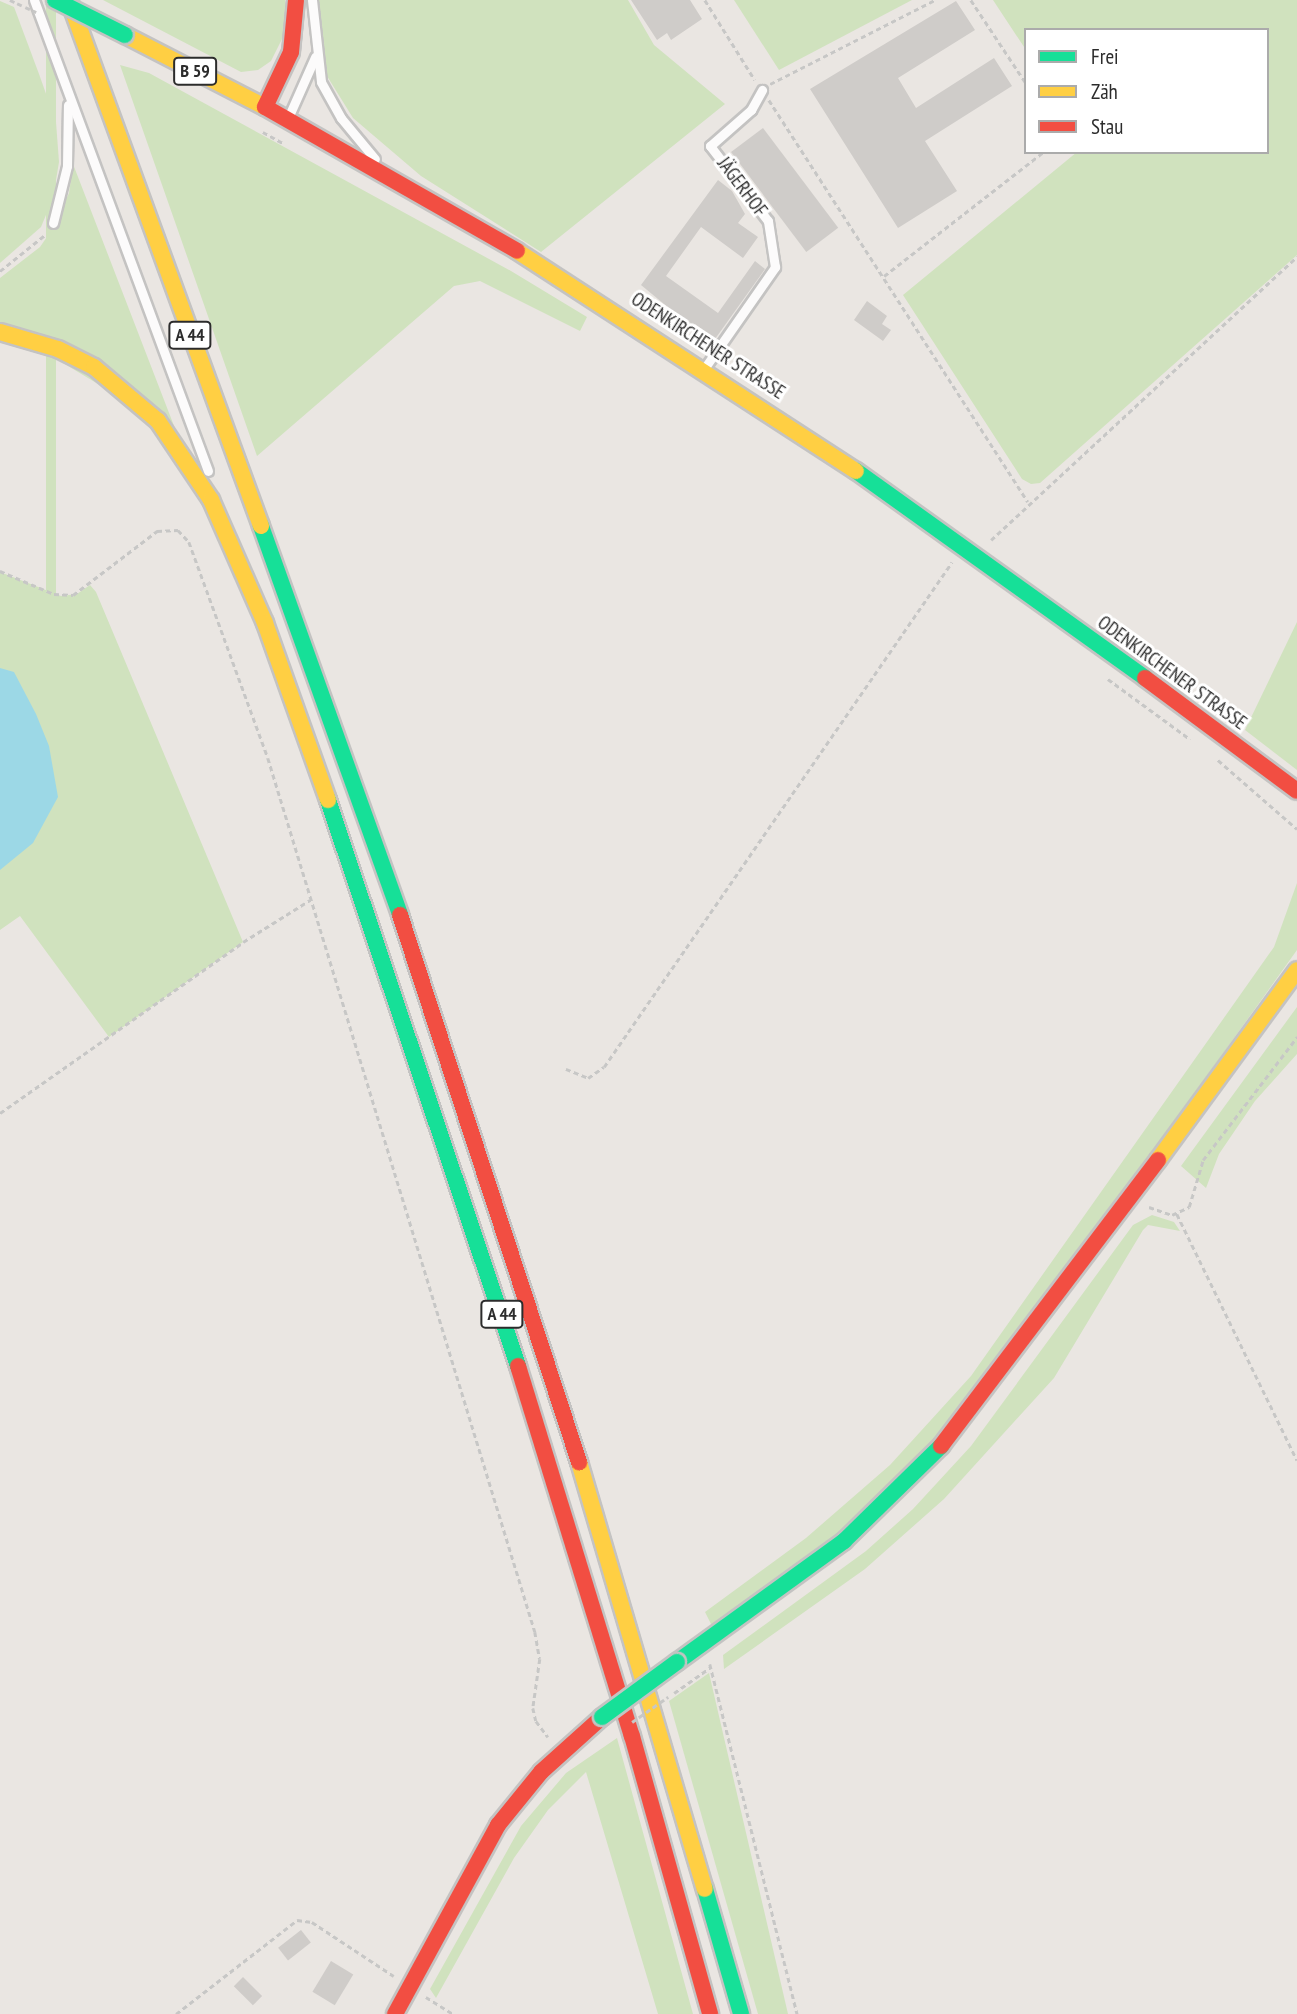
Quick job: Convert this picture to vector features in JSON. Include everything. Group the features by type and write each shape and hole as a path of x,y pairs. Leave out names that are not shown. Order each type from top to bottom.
{"main road":[{"name":"ODENKIRCHENER STRASSE","path":"55,0 265,107 390,176 705,368 976,554 1297,791"},
{"name":"A 44","path":"69,0 369,823 451,1062 576,1447 741,2014"},
{"path":"265,107 290,52 296,0"},
{"path":"0,332 58,349 94,367 158,421 211,500 265,623"},
{"name":"A 44","path":"265,623 363,895 491,1278 632,1736 710,2014"},
{"path":"395,2014 428,1960 498,1825 561,1752 602,1717 834,1549 907,1483 1001,1372 1297,970"}],"lane":[{"path":"34,0 265,623"},
{"path":"312,0 315,55 331,102 390,176"},
{"path":"287,119 315,55"},
{"path":"53,223 70,137 65,86"},
{"name":"JÄGERHOF","path":"705,368 775,267 768,221 710,146 751,110 762,90"}],"path":[{"path":"705,0 1028,502"},
{"path":"762,90 935,0"},
{"path":"971,0 1024,80"},
{"path":"254,127 288,145"},
{"path":"884,276 1040,154"},
{"path":"0,271 32,250 53,223"},
{"path":"976,554 1028,502 1297,257"},
{"path":"0,571 54,594 73,595 153,533 171,529 184,535 264,745 535,1632 540,1659 534,1716 561,1752"},
{"path":"566,1069 588,1078 604,1067 954,560 944,552"},
{"path":"1098,671 1193,741"},
{"path":"1213,756 1297,829"},
{"path":"0,1113 243,942 310,900"},
{"path":"1131,1196 1159,1212 1177,1214 1192,1202 1203,1160 1297,1037"},
{"path":"1177,1214 1297,1460"},
{"path":"705,1643 797,2014"},
{"path":"623,1728 711,1667"},
{"path":"176,2014 300,1919 453,2014"}],"green space":[{"path":"46,0 56,0 56,749 46,749"},
{"path":"103,0 285,0 285,33 271,61 258,70 241,72"},
{"path":"317,0 628,0 654,45 725,104 541,252 421,176 353,118 322,68"},
{"path":"734,0 912,0 779,70"},
{"path":"993,0 1297,0 1297,255 1040,483 1031,484 1022,479 903,295 1075,154 1269,154 1269,28 1024,28 1024,47"},
{"path":"0,1 14,7 39,74 56,122 59,162 53,198 41,227 0,263"},
{"path":"120,65 149,73 511,271 587,317 580,331 480,281 454,286 257,456"},
{"path":"73,164 176,431 0,325 0,278 40,247 51,231 69,193"},
{"path":"0,572 61,596 77,594 90,585 96,592 243,942 109,1037 20,916 0,930"},
{"path":"1297,622 1297,770 1245,730"},
{"path":"1297,883 1297,950 1126,1189 949,1424 829,1545 712,1626 705,1612 806,1538 890,1465 971,1376 1274,947"},
{"path":"1297,1007 1297,1054 1255,1101 1219,1154 1206,1188 1181,1166"},
{"path":"1152,1215 1174,1222 1180,1231 1148,1225 1143,1230 1054,1378 944,1499 865,1569 724,1669 723,1655 866,1551 913,1509 971,1446 1133,1225"},
{"path":"709,1673 788,2014 758,2014 669,1701"},
{"path":"617,1738 693,2014 658,2014 586,1772 548,1810 514,1858 436,1998 430,1989 521,1826 566,1773"}],"water":[{"path":"0,668 14,672 36,714 49,746 58,797 33,843 0,870"}],"building":[{"path":"631,0 690,0 702,19 671,40 667,33 657,40"},
{"path":"956,1 975,30 898,78 916,108 994,58 1012,86 925,141 957,191 898,228 810,89"},
{"path":"763,128 838,228 806,252 731,152"},
{"path":"718,180 732,191 745,214 738,223 758,237 743,258 701,227 666,276 718,313 755,261 765,269 715,339 695,324 692,327 641,285"},
{"path":"867,301 887,316 882,324 891,330 883,341 854,320"},
{"path":"301,1930 311,1943 288,1960 278,1948"},
{"path":"331,1961 353,1974 335,2005 312,1992"},
{"path":"243,1977 262,1996 253,2005 234,1986"}],"traffic: fast":[{"path":"55,0 125,35"},
{"path":"856,471 1145,678"},
{"path":"261,526 400,915"},
{"path":"328,800 518,1366"},
{"path":"677,1662 844,1541 941,1446"},
{"path":"602,1717 677,1662"},
{"path":"705,1889 741,2014"}],"traffic: slow":[{"path":"69,0 261,526"},
{"path":"125,35 265,107"},
{"path":"517,251 856,471"},
{"path":"0,332 58,349 94,367 158,421 211,500 265,623 328,800"},
{"path":"1158,1160 1297,970"},
{"path":"579,1462 705,1889"}],"traffic: jam":[{"path":"265,107 291,52 296,0"},
{"path":"265,107 517,251"},
{"path":"1145,678 1297,791"},
{"path":"400,915 579,1462"},
{"path":"941,1446 1158,1160"},
{"path":"518,1366 632,1736 710,2014"},
{"path":"395,2014 498,1825 541,1772 602,1717"}]}
